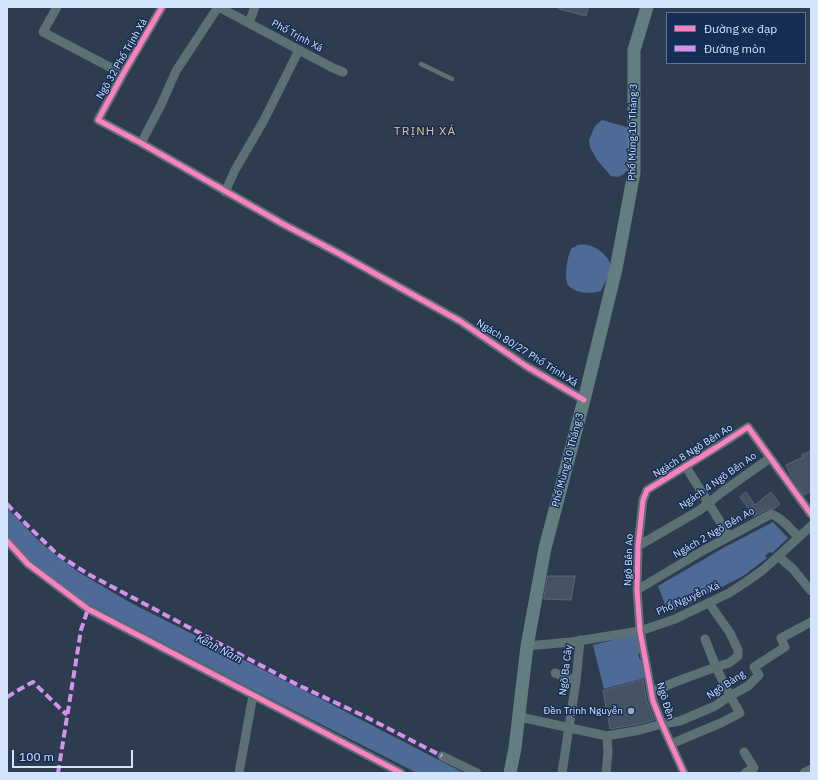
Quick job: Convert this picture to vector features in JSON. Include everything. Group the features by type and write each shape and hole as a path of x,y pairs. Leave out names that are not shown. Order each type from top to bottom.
{"main road":[{"name":"Phố Mùng 10 Tháng 3","path":"510,773 520,717 528,646 545,548 584,400 616,269 634,173 634,50 647,7"}],"street":[{"path":"57,7 43,32 123,74"},
{"name":"Ngõ 32 Phố Trịnh Xá","path":"98,120 162,7"},
{"path":"141,143 161,105 176,71 219,7"},
{"name":"Phố Trịnh Xá","path":"219,7 343,72"},
{"path":"249,23 255,7"},
{"path":"225,192 235,170 264,120 299,50"},
{"name":"Ngách 80/27 Phố Trịnh Xá","path":"98,120 282,224 338,253 460,321 526,366 584,400"},
{"name":"Ngách 8 Ngõ Bên Ao","path":"647,490 748,427 770,458"},
{"path":"770,458 811,514"},
{"name":"Ngách 4 Ngõ Bên Ao","path":"638,546 700,510 722,492 770,458"},
{"path":"686,467 729,536"},
{"name":"Ngõ Bên Ao","path":"640,631 637,590 638,546 643,500 647,490"},
{"name":"Ngách 2 Ngõ Bên Ao","path":"637,590 729,536 771,514 775,515 786,524 798,537"},
{"name":"Phố Nguyễn Xá","path":"528,646 640,631 675,620 728,593 746,582 763,570 798,537 810,528"},
{"path":"7,541 28,564 88,609 401,773"},
{"path":"778,556 793,569 811,592"},
{"path":"652,692 675,682 729,663 738,656 738,650 726,626 709,603"},
{"name":"Ngõ Bàng","path":"608,736 680,721 716,706 748,686 759,674 754,667 785,647 781,638 811,622"},
{"name":"Ngõ Đền","path":"640,631 653,701 684,773"},
{"path":"671,744 723,722 740,713 716,667 705,639"},
{"name":"Ngõ Ba Cây","path":"562,773 576,681 580,640"},
{"path":"555,673 576,681"},
{"path":"239,773 252,695"},
{"path":"520,717 608,736 606,773"},
{"path":"744,752 754,768 745,773"},
{"path":"442,756 477,773"},
{"path":"804,773 811,769"}],"lane":[{"path":"421,64 452,79"}],"water":[{"path":"602,120 630,128 629,168 624,174 618,177 611,176 597,160 590,147 589,140 595,126"},
{"path":"577,245 595,247 609,260 611,268 601,291 593,293 579,292 568,285 566,278 567,261 570,251"},
{"name":"Kênh Nam","path":"7,508 53,553 80,573 131,603 464,773 417,773 90,605 31,562 7,537"},
{"path":"773,522 788,538 772,553 770,552 765,556 767,558 743,576 703,597 701,595 696,597 698,599 689,604 668,612 658,586 725,547"},
{"path":"629,636 637,636 641,653 638,654 640,660 643,660 645,678 604,689 593,645"}],"building":[{"path":"559,7 588,7 586,16 559,9"},
{"path":"811,451 811,491 804,495 791,476 786,465 803,457 802,455"},
{"path":"746,492 755,505 771,492 780,504 774,509 768,509 754,516 740,497"},
{"path":"548,576 575,576 571,600 544,599"},
{"name":"Đền Trịnh Nguyễn","path":"643,680 647,702 654,720 610,729 603,691"}],"marked path":[{"path":"7,504 57,554 88,574 298,685 364,716 442,756"},
{"path":"58,773 81,630 88,609"},
{"path":"7,697 33,682 67,715"}],"cycle path":[{"path":"162,7 98,120 460,321 526,366 584,400"},
{"path":"684,773 653,701 640,631 637,590 638,546 643,500 647,490 748,427 811,514"},
{"path":"7,541 28,564 88,609 401,773"}],"place":[{"name":"Đền Trịnh Nguyễn","path":"631,711"}],"district":[{"name":"TRỊNH XÁ","path":"425,132"}]}
